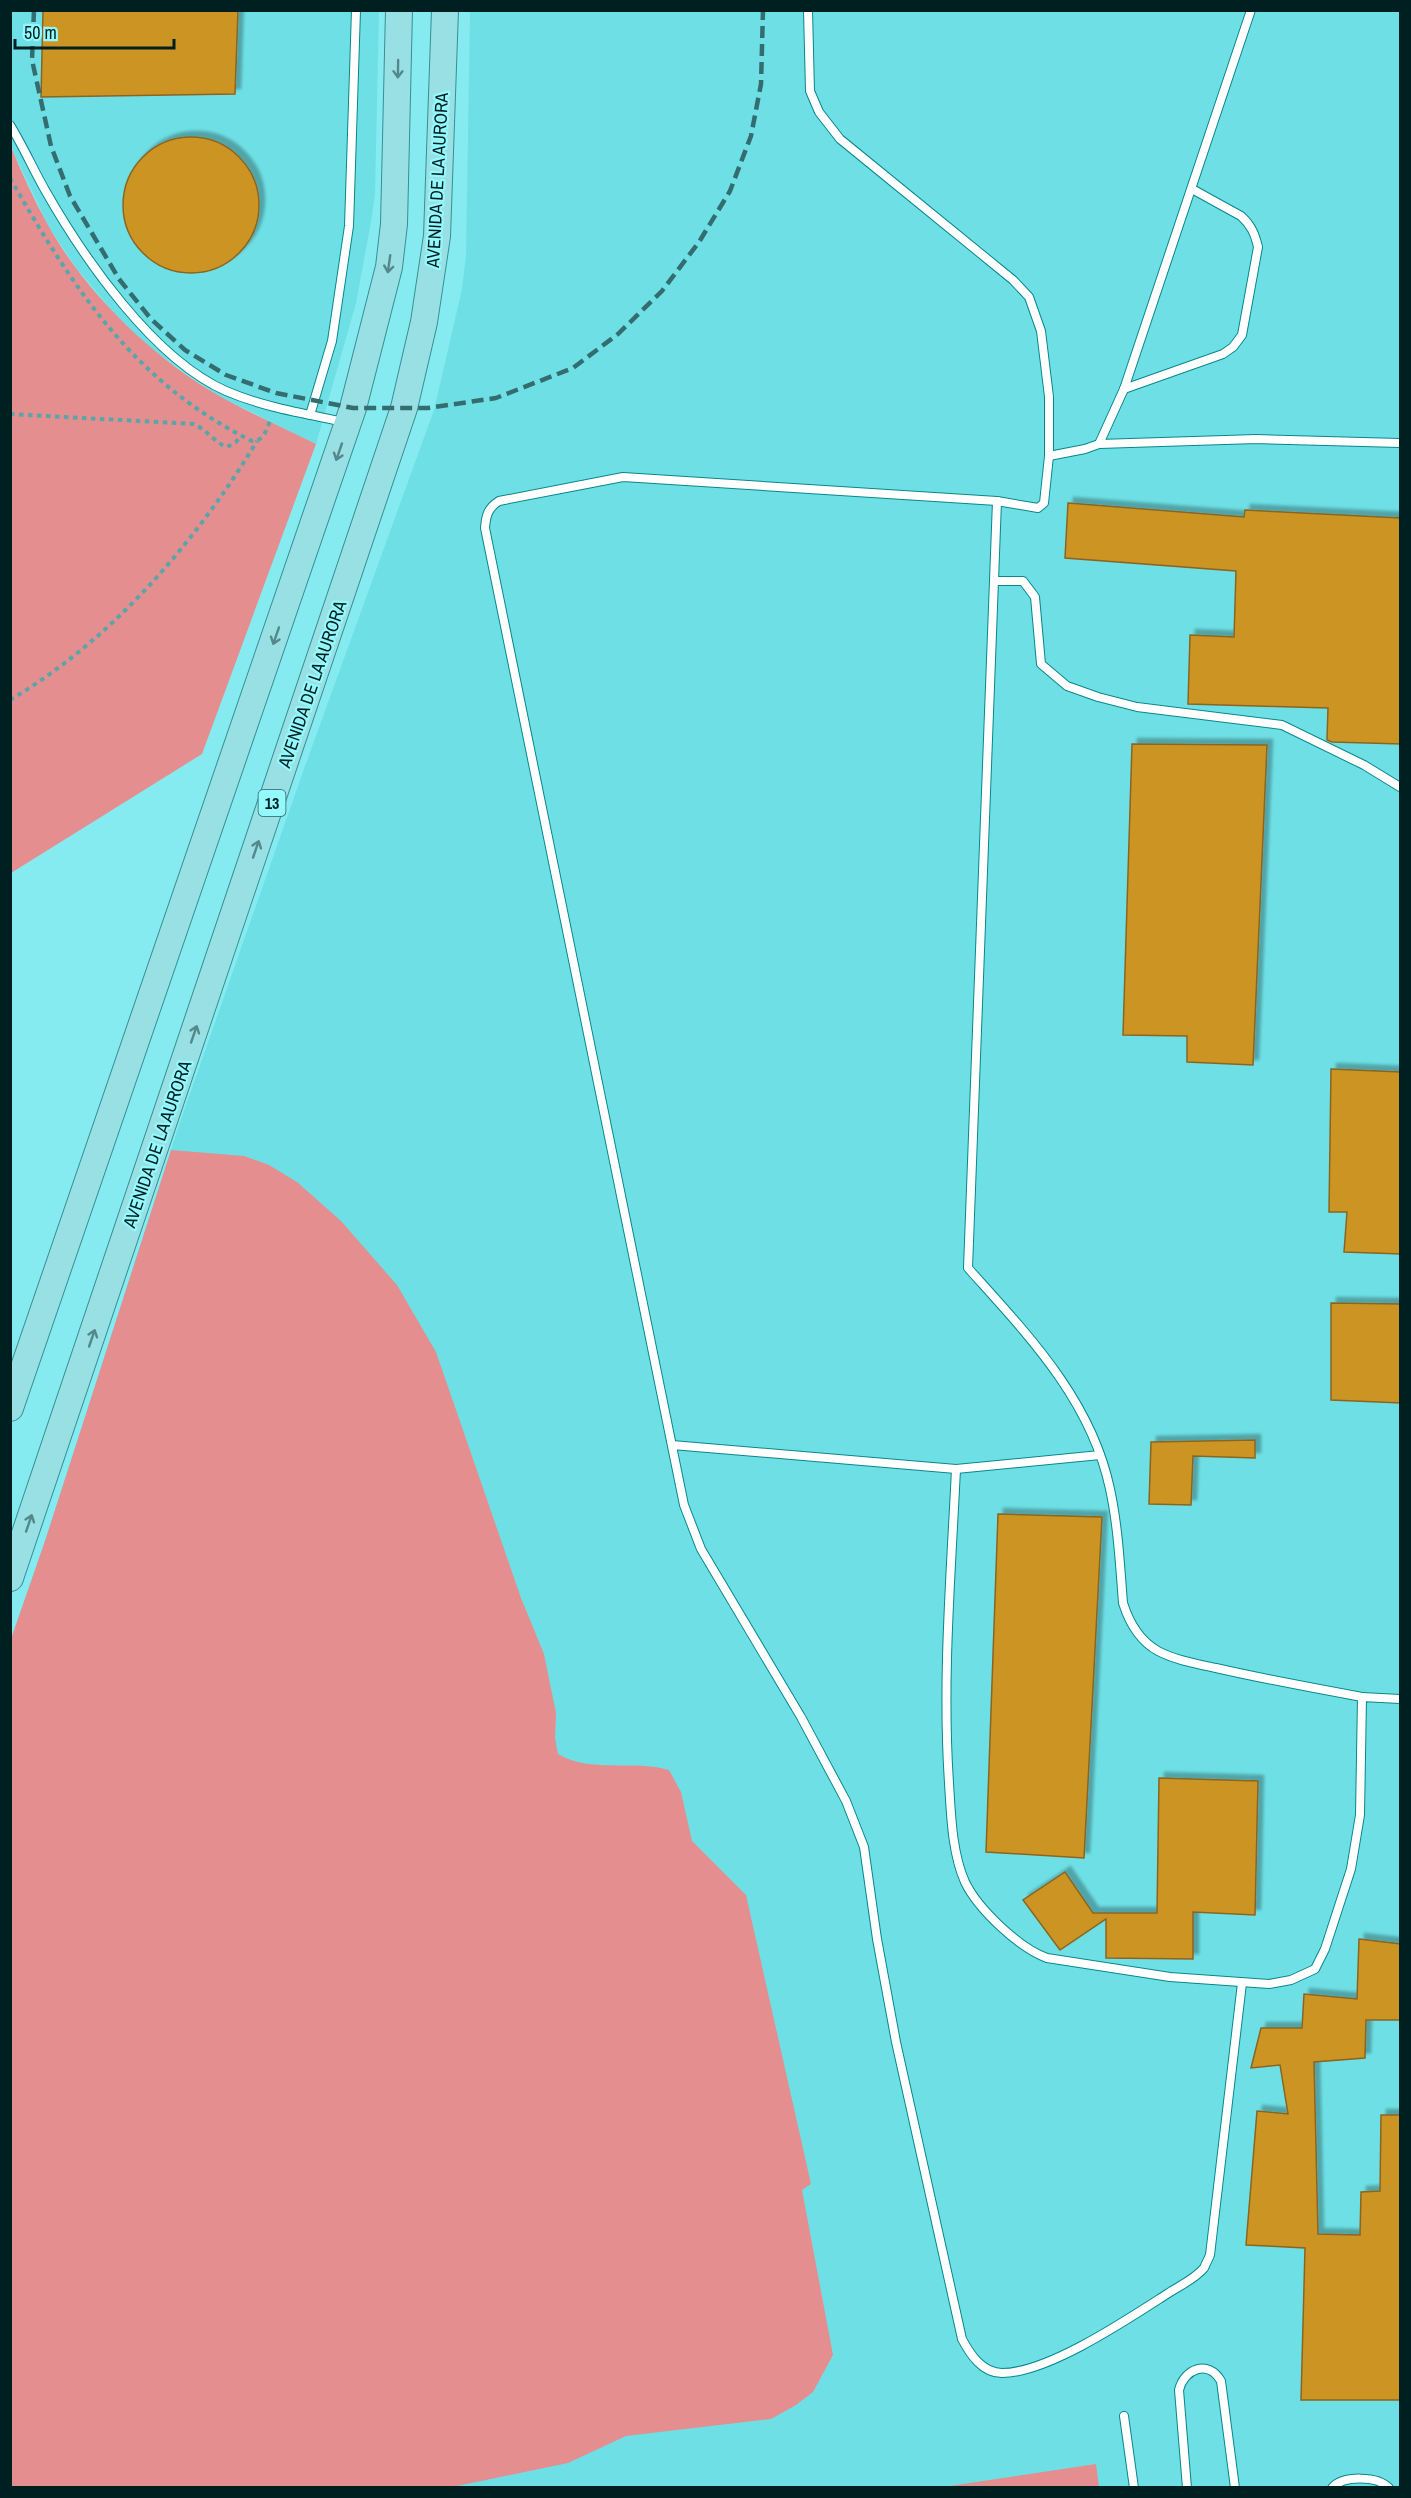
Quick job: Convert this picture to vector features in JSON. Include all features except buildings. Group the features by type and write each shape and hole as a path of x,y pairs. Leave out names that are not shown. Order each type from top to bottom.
{"main road":[{"path":"10,1408 349,423 389,267 394,224 399,10"},
{"name":"AVENIDA DE LA AURORA","path":"10,1578 404,408 424,322 437,236 445,10"}],"lane":[{"path":"310,414 332,341 349,226 356,10"},
{"path":"808,10 810,91 827,124 840,139 1013,280 1029,297 1041,331 1048,386 1049,456 1046,498 1038,508 997,501 623,477 510,497 490,507 486,516 485,528 684,1505 701,1549 801,1717 846,1801 864,1847 877,1939 896,2042 962,2339 974,2358 982,2365 1002,2373 1031,2368 1103,2335 1204,2268 1209,2255 1242,1983"},
{"path":"1099,444 1124,389 1251,10"},
{"path":"10,125 77,242 150,334 197,375 224,390 251,401 349,423"},
{"path":"1124,389 1223,354 1233,347 1242,335 1258,247 1256,237 1248,222 1241,216 1192,189"},
{"path":"1049,456 1099,444 1256,440 1401,443"},
{"path":"997,501 968,1268 1048,1359 1086,1421 1100,1455 1113,1506 1123,1603 1132,1626 1147,1643 1158,1651 1192,1663 1362,1697 1401,1699"},
{"path":"994,581 1023,581 1035,597 1041,664 1067,686 1137,707 1282,725 1364,765 1401,787"},
{"path":"672,1445 956,1469 1100,1455"},
{"path":"956,1469 946,1709 950,1802 957,1856 966,1884 1001,1927 1028,1950 1047,1958 1170,1977 1242,1983 1269,1984 1291,1980 1314,1969 1325,1949 1352,1869 1360,1815 1362,1697"},
{"path":"1187,2487 1179,2390 1184,2376 1203,2368 1213,2372 1221,2381 1235,2487"},
{"path":"1124,2416 1134,2487"},
{"path":"1332,2487 1341,2480 1378,2480 1389,2487"}],"path":[{"path":"10,414 194,424 205,429 219,443 227,447 241,436"},
{"path":"10,700 38,683 87,645 124,610 211,511 257,441"}],"shaded area":[{"path":"10,11 379,11 375,194 371,222 356,303 316,444 217,395 154,351 116,315 77,269 49,227 11,147"},
{"path":"470,11 1400,11 1400,2487 11,2488 11,1639 45,1541 179,1125 305,766 434,410 462,289 466,255"},
{"path":"11,147 38,206 63,250 122,321 193,380 242,408 316,444 202,754 11,873"},
{"path":"171,1150 244,1156 269,1165 297,1182 341,1221 397,1285 436,1352 521,1598 544,1654 556,1713 555,1738 558,1754 584,1763 655,1767 669,1770 681,1792 692,1841 746,1895 811,2184 802,2190 833,2355 813,2392 771,2419 626,2436 568,2463 452,2487 11,2487 11,1639 45,1541"},
{"path":"1096,2464 1099,2487 943,2487"}],"railway":[{"path":"34,10 32,60 51,146 70,196 119,279 151,319 185,350 226,375 276,393 353,408 428,408 496,398 573,368 618,334 662,291 699,242 730,191 751,136 761,84 763,10"}]}
